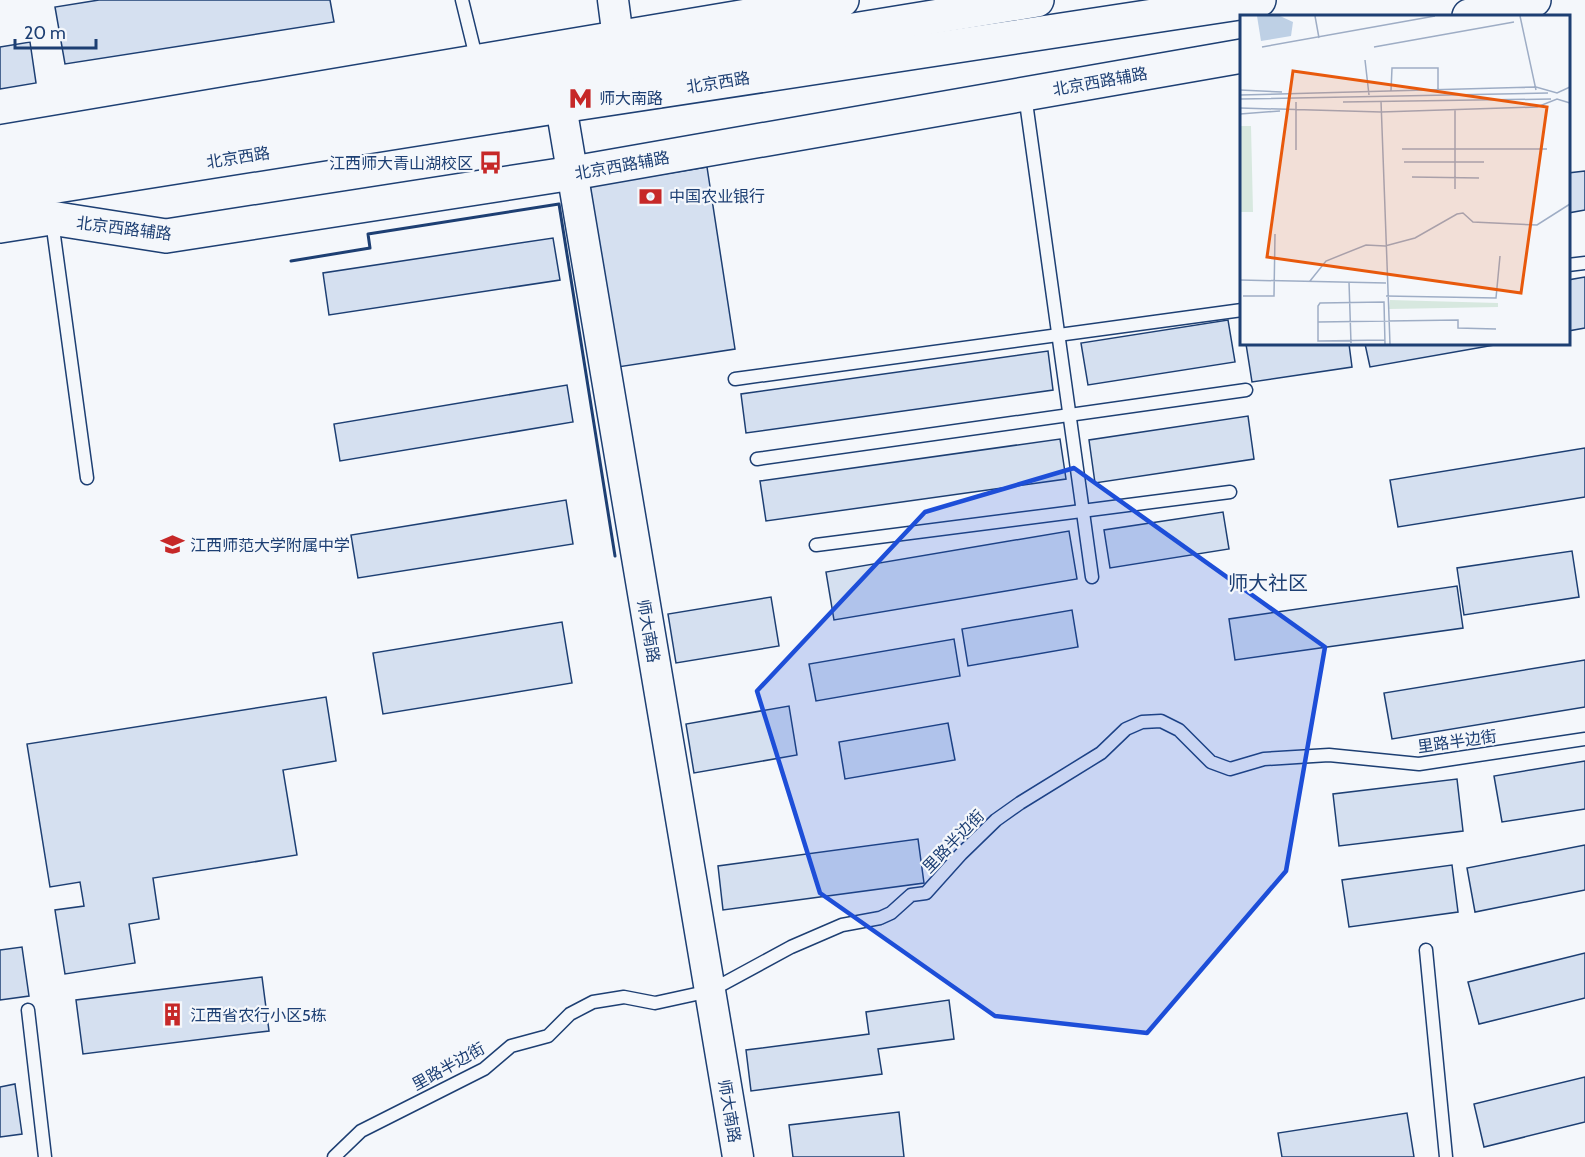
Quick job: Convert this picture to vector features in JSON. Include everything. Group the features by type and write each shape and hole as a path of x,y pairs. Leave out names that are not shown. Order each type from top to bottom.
{"main road":[{"path":"0,142 482,76 618,38 842,0"},
{"name":"北京西路","path":"0,171 482,76 1037,0"},
{"name":"北京西路","path":"0,195 49,203 561,106 1259,0"},
{"path":"1474,15 1520,8 1534,0"},
{"name":"北京西路辅路","path":"0,226 49,203 166,236 573,174 1240,56"}],"street":[{"path":"614,0 618,38"},
{"name":"师大南路","path":"561,106 738,1157"}],"lane":[{"path":"462,0 482,76"},
{"path":"1024,94 1092,577"},
{"path":"0,136 35,137"},
{"path":"0,237 49,203 87,478"},
{"path":"1570,265 1585,262"},
{"path":"735,379 1240,310"},
{"path":"757,459 1246,390"},
{"path":"816,545 1230,492"},
{"name":"里路半边街","path":"334,1157 362,1131 484,1069 511,1046 548,1036 570,1014 592,1002 624,997 656,1003 710,991 791,947 842,925 880,918 891,913 911,895 926,893 996,820 1101,753 1126,729 1142,722 1161,721 1179,730 1211,762 1230,769 1264,759 1329,755 1419,764 1585,739"},
{"path":"1426,950 1446,1157"},
{"path":"28,1010 45,1157"}],"highlighted area":[{"path":"1074,468 1325,647 1286,871 1147,1033 995,1016 820,893 757,691 925,512"}],"building":[{"path":"99,0 330,0 334,22 65,64 55,7"},
{"path":"30,42 36,83 0,89 0,47"},
{"path":"707,167 735,349 618,367 590,186"},
{"path":"1585,171 1585,210 1570,213 1570,173"},
{"path":"553,238 560,280 329,315 323,273"},
{"path":"1585,277 1585,328 1570,331 1570,280"},
{"path":"1228,320 1235,362 1088,385 1081,343"},
{"path":"1246,345 1349,345 1352,367 1252,382"},
{"path":"1365,345 1494,345 1370,367"},
{"path":"1048,351 1053,390 746,433 741,394"},
{"path":"567,385 573,422 340,461 334,424"},
{"path":"1248,416 1254,459 1095,483 1089,440"},
{"path":"1060,439 1066,479 766,521 760,481"},
{"path":"1585,448 1585,497 1398,527 1390,480"},
{"path":"566,500 573,544 358,578 351,535"},
{"path":"1223,512 1229,549 1110,568 1104,530"},
{"path":"1069,531 1077,579 834,620 826,572"},
{"path":"1572,551 1579,597 1464,615 1457,568"},
{"path":"1457,586 1463,628 1235,660 1229,619"},
{"path":"771,597 779,646 676,663 668,614"},
{"path":"1072,610 1078,647 968,666 962,629"},
{"path":"562,622 572,683 383,714 373,653"},
{"path":"954,639 960,676 816,701 809,664"},
{"path":"1585,660 1585,707 1392,739 1384,693"},
{"path":"326,697 336,761 283,770 297,855 153,878 159,919 129,924 135,963 65,974 55,910 84,906 80,882 50,887 27,744"},
{"path":"789,706 797,755 694,773 686,724"},
{"path":"948,723 955,760 845,779 839,742"},
{"path":"1585,761 1585,809 1502,822 1494,776"},
{"path":"1457,779 1463,831 1339,846 1333,794"},
{"path":"918,839 924,883 723,910 718,866"},
{"path":"1585,845 1585,890 1475,912 1467,868"},
{"path":"1452,865 1458,912 1349,927 1342,880"},
{"path":"22,947 29,996 0,1000 0,950"},
{"path":"1585,953 1585,998 1479,1024 1468,982"},
{"name":"江西省农行小区5栋","path":"262,977 269,1031 83,1054 76,1000"},
{"path":"949,1000 954,1039 878,1049 882,1074 751,1091 746,1050 869,1034 866,1012"},
{"path":"1585,1077 1585,1122 1484,1147 1474,1104"},
{"path":"15,1084 22,1134 0,1137 0,1087"},
{"path":"899,1112 904,1157 793,1157 789,1125"},
{"path":"1407,1113 1414,1157 1282,1157 1278,1133"}],"wall":[{"path":"291,261 370,248 368,234 559,204 615,556"}],"place":[{"name":"师大南路","path":"581,98"},
{"name":"江西师大青山湖校区","path":"491,163"},
{"name":"中国农业银行","path":"651,196"},
{"name":"江西师范大学附属中学","path":"172,545"},
{"name":"江西省农行小区5栋","path":"172,1015"}],"district":[{"name":"师大社区","path":"1268,583"}]}
